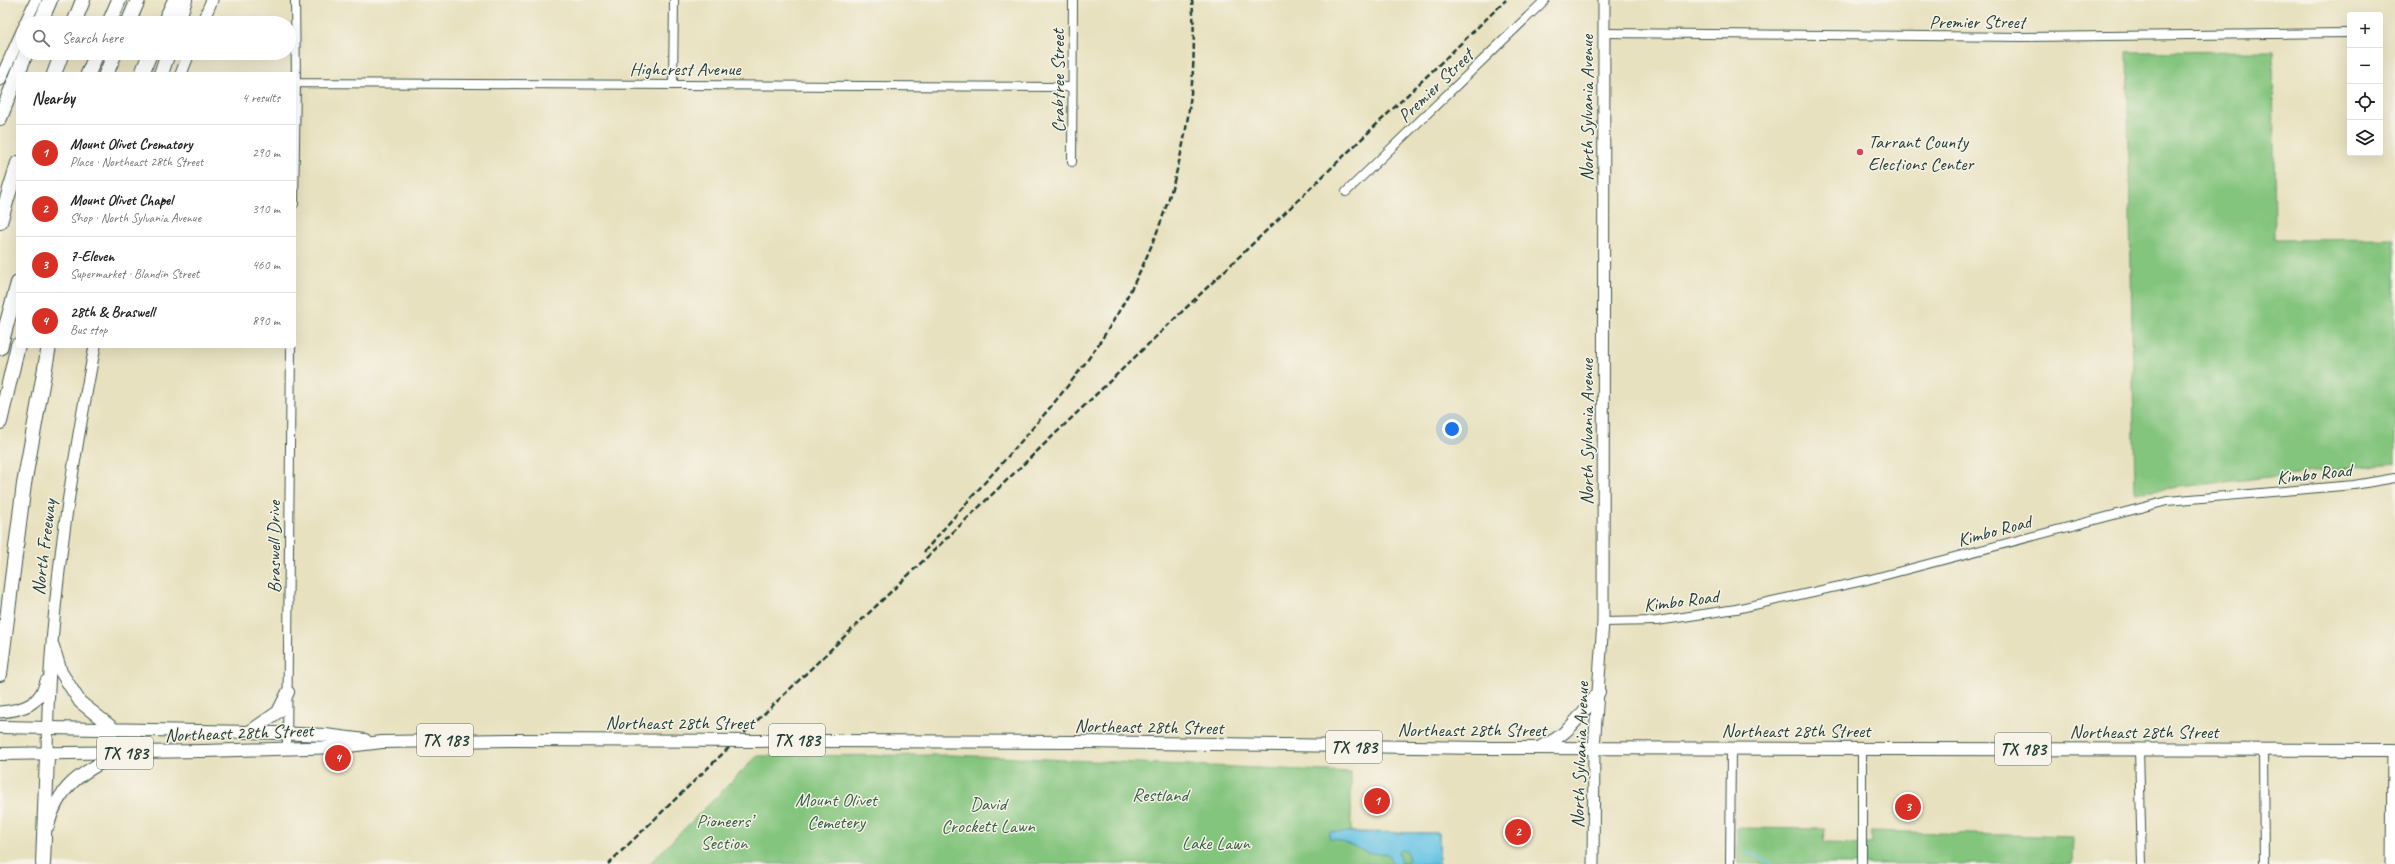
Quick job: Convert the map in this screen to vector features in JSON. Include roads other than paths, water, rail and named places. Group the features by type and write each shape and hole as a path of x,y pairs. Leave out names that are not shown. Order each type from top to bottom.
{"highway":[{"path":"43,16 50,0"},
{"path":"77,16 83,0"},
{"path":"112,16 119,0"},
{"path":"131,16 138,0"},
{"path":"167,16 175,0"},
{"path":"179,16 185,0"},
{"path":"18,72 23,60"},
{"path":"55,72 59,60"},
{"path":"89,72 94,60"},
{"path":"107,72 112,60"},
{"path":"143,72 147,60"},
{"path":"162,72 166,60"},
{"path":"0,118 16,78"},
{"path":"0,222 16,170"},
{"path":"0,348 16,289"},
{"path":"0,422 17,348"},
{"name":"North Freeway","path":"0,674 24,484 49,348"},
{"path":"41,755 44,845 43,864"}],"main road":[{"path":"29,16 36,0"},
{"path":"205,16 212,0"},
{"name":"North Sylvania Avenue","path":"1592,864 1594,748 1603,622 1604,0"},
{"path":"0,80 16,44"},
{"path":"182,72 187,60"},
{"name":"North Freeway","path":"41,755 47,728 58,580 73,461 95,348"},
{"path":"0,712 29,707 36,703 44,688 52,646"},
{"path":"52,646 61,672 80,702 114,729"},
{"path":"249,732 278,712 288,692"},
{"path":"1537,748 1562,736 1572,727 1599,692"},
{"name":"Northeast 28th Street","path":"0,727 249,732 382,742 509,740 1085,742 1537,748 2394,750"},
{"name":"Northeast 28th Street","path":"0,754 41,755 287,749 340,747 382,742"},
{"path":"2392,864 2394,750"},
{"path":"44,845 51,812 64,789 90,768 120,753"}],"street":[{"path":"295,0 295,16"},
{"path":"673,84 674,0"},
{"name":"Crabtree Street","path":"1072,162 1073,0"},
{"name":"Premier Street","path":"1346,192 1545,0"},
{"name":"Premier Street","path":"1604,33 2017,37 2347,33"},
{"path":"296,60 296,72"},
{"name":"Highcrest Avenue","path":"296,83 1072,87"},
{"name":"Braswell Drive","path":"287,749 291,348"},
{"name":"Kimbo Road","path":"1603,622 1657,621 1736,610 1867,580 2167,501 2349,486 2395,478"},
{"path":"1730,864 1731,748"},
{"path":"1862,748 1862,864"},
{"path":"2139,749 2142,864"},
{"path":"2263,750 2264,864"}],"water":[{"path":"1330,832 1439,833 1439,864 1392,864 1390,856 1386,853 1371,853 1329,838","holes":["1401,850 1407,851 1409,860 1405,863 1401,863 1398,852"]}],"waterway":[{"path":"1747,851 1773,864"}],"railway":[{"path":"924,552 1035,426 1070,383 1100,342 1127,298 1149,251 1167,203 1181,153 1190,102 1194,51 1192,0"},
{"path":"608,864 1506,0"}],"place":[{"name":"Tarrant County Elections Center","path":"1860,152"},
{"name":"28th & Braswell","path":"338,758"},
{"name":"Mount Olivet Crematory","path":"1377,801"},
{"name":"7-Eleven","path":"1908,807"},
{"name":"Mount Olivet Chapel","path":"1518,832"}],"park label":[{"name":"Restland","path":"1160,794"},
{"name":"Mount Olivet Cemetery","path":"836,810"},
{"name":"David Crockett Lawn","path":"988,814"},
{"name":"Pioneers’ Section","path":"724,831"},
{"name":"Lake Lawn","path":"1216,842"}]}
